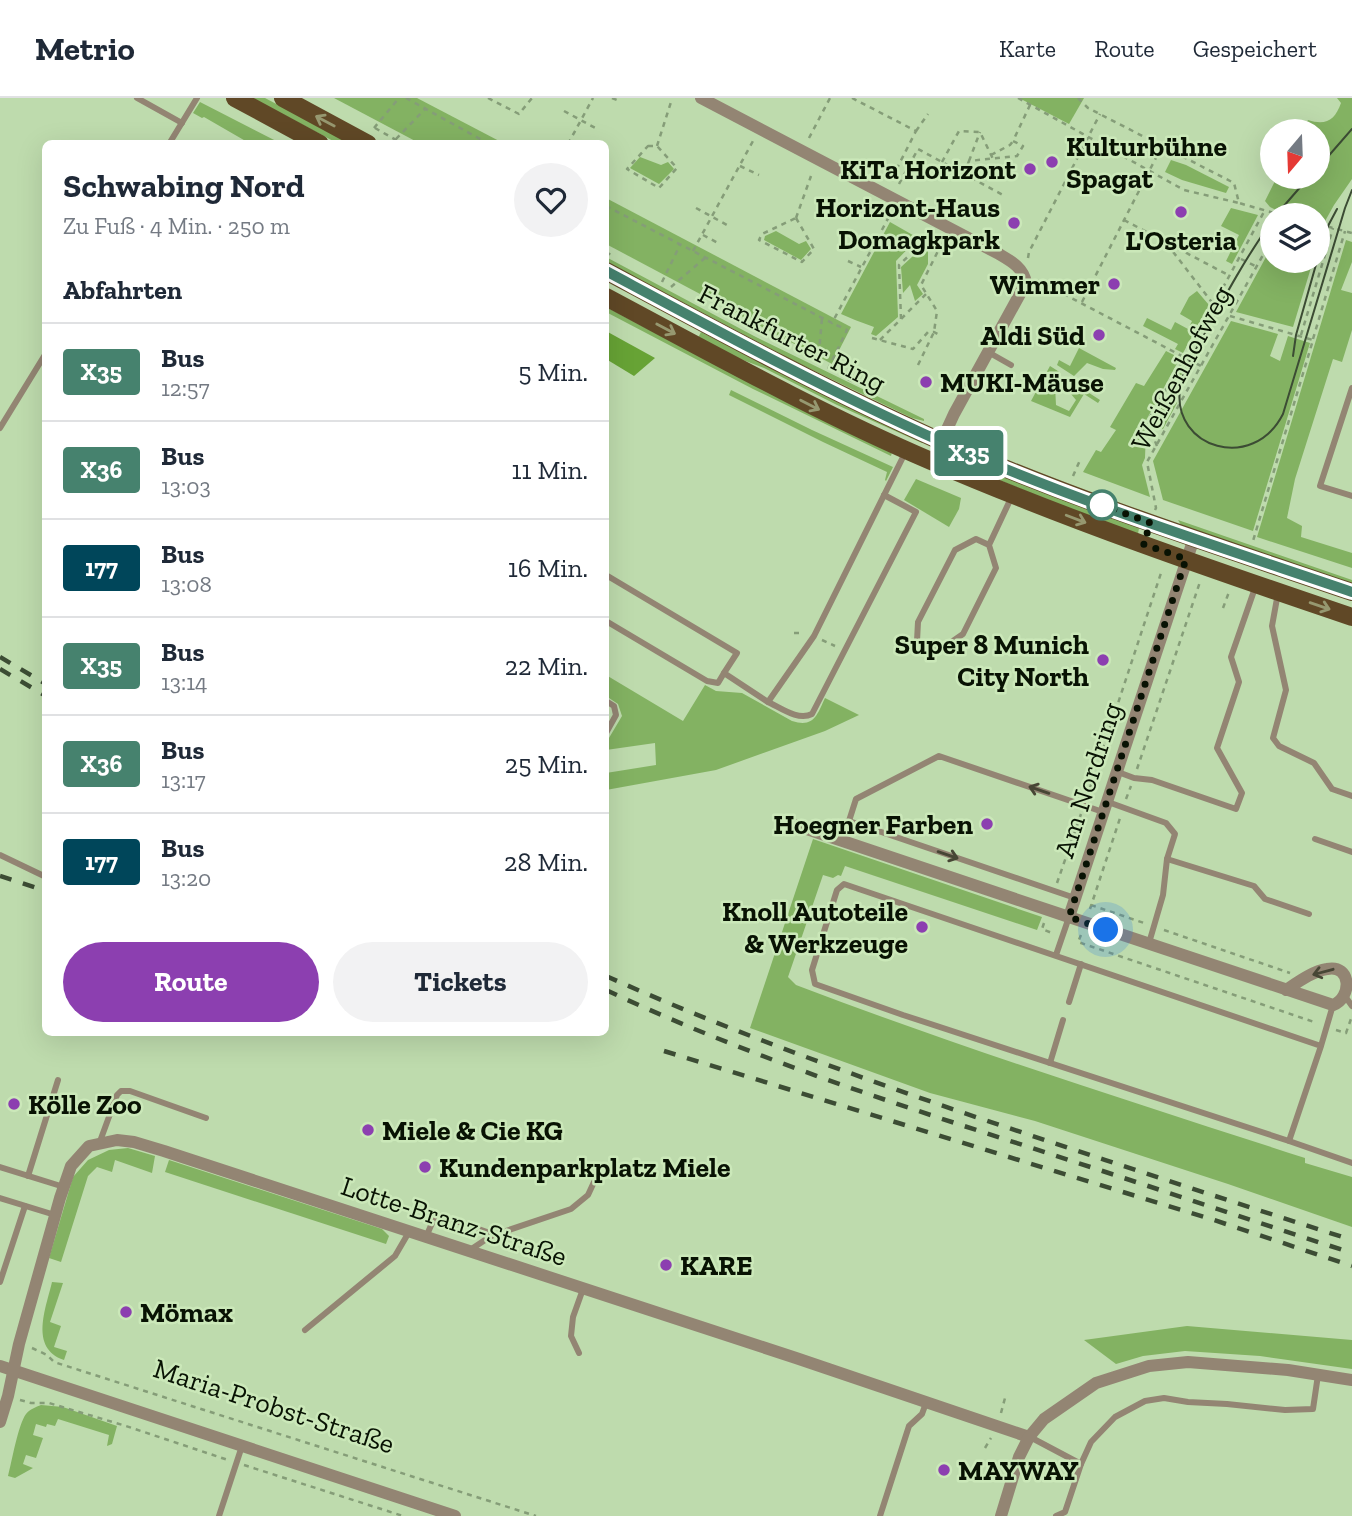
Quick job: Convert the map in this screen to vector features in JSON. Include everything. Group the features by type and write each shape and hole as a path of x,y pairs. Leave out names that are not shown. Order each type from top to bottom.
{"main road":[{"path":"235,98 300,138"},
{"path":"283,98 371,136"},
{"name":"Frankfurter Ring","path":"611,265 795,371 941,441 1052,487 1352,592"},
{"name":"Frankfurter Ring","path":"609,299 817,408 932,462 1186,559 1352,617"}],"street":[{"path":"701,98 1009,260 1024,275 1026,282 932,462"},
{"name":"Am Nordring","path":"1069,917 1194,538"},
{"path":"792,824 1149,945 1286,990 1333,1005 1350,1002 1350,981 1347,974 1338,969 1328,968 1318,972 1286,990"},
{"name":"Lotte-Branz-Straße","path":"99,1144 117,1140 134,1142 1029,1437"},
{"path":"0,1423 19,1344 71,1166 89,1146 99,1144"},
{"path":"1001,1516 1019,1457 1029,1437 1044,1419 1096,1383 1149,1366 1188,1362 1288,1370 1352,1380"},
{"name":"Maria-Probst-Straße","path":"0,1366 455,1516"}],"lane":[{"path":"137,98 182,122"},
{"path":"171,140 197,98"},
{"path":"988,352 1011,365"},
{"path":"0,428 42,360"},
{"path":"1352,388 1320,486 1352,496"},
{"path":"768,702 814,636 907,451"},
{"path":"989,545 976,539 956,550 918,622 917,641 937,652 963,634 996,568 989,545 1013,494"},
{"path":"724,674 768,702 799,716 812,714 916,512 884,495"},
{"path":"609,577 737,653 718,683 707,681 609,623"},
{"path":"1117,772 1152,780 1236,809 1242,793 1217,748 1238,682 1231,657 1256,584"},
{"path":"1278,592 1272,626 1286,690 1273,738 1279,746 1314,764 1332,789 1352,796"},
{"path":"609,703 614,706 616,715 609,728"},
{"path":"1075,899 849,821 856,799 939,756 1084,806 1105,807 1166,823 1175,834 1167,859 1163,895 1149,945"},
{"path":"1315,839 1352,852"},
{"path":"0,855 42,875"},
{"path":"1167,859 1254,886 1265,899 1308,914"},
{"path":"1321,1046 844,884 837,890 812,970 815,984 903,1016 1352,1163"},
{"path":"1056,955 1069,917"},
{"path":"1069,1002 1081,964"},
{"path":"1289,1141 1333,1005"},
{"path":"1050,1063 1063,1020"},
{"path":"28,1176 58,1080"},
{"path":"99,1144 117,1095 121,1091 130,1091 206,1118"},
{"path":"0,1167 64,1187"},
{"path":"469,1252 491,1236 571,1209 588,1195 594,1182"},
{"path":"0,1198 55,1216"},
{"path":"0,1282 25,1206"},
{"path":"426,1237 436,1214 487,1232 491,1236"},
{"path":"305,1330 395,1256 409,1232"},
{"path":"579,1353 571,1336 573,1317 583,1289"},
{"path":"1056,1516 1065,1512 1091,1442 1115,1417 1145,1401 1164,1398 1286,1410 1313,1409 1318,1375"},
{"path":"880,1516 909,1426 922,1413 926,1403"},
{"path":"1029,1437 1081,1464"},
{"path":"219,1516 242,1446"}],"path":[{"path":"371,136 399,98"},
{"path":"406,98 482,140"},
{"path":"488,98 519,114 532,98"},
{"path":"570,140 593,98"},
{"path":"612,98 619,102"},
{"path":"809,138 830,98"},
{"path":"852,98 916,131"},
{"path":"862,103 865,98"},
{"path":"1018,98 1184,190 1260,209"},
{"path":"1078,98 1088,108 1234,183 1239,203"},
{"path":"657,146 671,102"},
{"path":"992,157 1013,141 1030,105"},
{"path":"395,139 426,108"},
{"path":"564,111 599,130"},
{"path":"875,210 916,131 928,114"},
{"path":"1100,114 1029,252 1024,275 1201,366"},
{"path":"693,251 760,129"},
{"path":"942,162 959,131 980,132"},
{"path":"980,132 992,157"},
{"path":"964,174 980,132"},
{"path":"969,161 1017,156 1023,146 1013,141"},
{"path":"648,146 657,146 677,168 659,188 627,169 648,146"},
{"path":"1082,303 1162,146"},
{"path":"899,184 918,149 1003,195"},
{"path":"740,166 759,175"},
{"path":"796,218 814,249 802,262 759,240 762,234 796,218 811,176"},
{"path":"832,323 897,201"},
{"path":"609,208 847,330 828,369"},
{"path":"696,208 727,225"},
{"path":"1124,220 1230,276"},
{"path":"1157,446 1147,422 1260,220"},
{"path":"1330,227 1352,233"},
{"path":"918,365 934,332 937,311 921,285 950,228"},
{"path":"1301,336 1333,228"},
{"path":"1253,541 1345,231"},
{"path":"702,234 718,243"},
{"path":"901,318 899,265 928,238"},
{"path":"1165,242 1214,306"},
{"path":"662,282 680,245"},
{"path":"671,287 705,258"},
{"path":"1240,258 1257,267"},
{"path":"848,261 862,268"},
{"name":"Weißenhofweg","path":"1151,523 1156,508 1147,463 1260,261"},
{"path":"880,340 926,294"},
{"path":"1230,316 1313,340"},
{"path":"818,364 822,318"},
{"path":"1284,331 1286,325"},
{"path":"872,338 913,349 928,332 941,336"},
{"name":"Frankfurter Ring","path":"839,374 874,391"},
{"path":"1073,476 1081,458"},
{"path":"1055,891 1162,570"},
{"path":"1223,608 1229,592"},
{"path":"1075,899 1291,973"},
{"path":"1048,910 1041,929 1078,942"},
{"name":"Maria-Probst-Straße","path":"19,1344 47,1354 54,1362 536,1516"},
{"path":"8,1396 31,1403 49,1403 126,1426 403,1516"}],"green space":[{"path":"252,98 265,98 344,140 331,140"},
{"path":"334,98 417,98 497,140 413,140"},
{"path":"1019,98 1084,98 1069,124"},
{"path":"1337,98 1352,98 1352,179 1330,212 1330,203 1267,203 1265,201 1271,189 1330,189 1330,119 1341,103"},
{"path":"200,102 274,140 244,140 193,113"},
{"path":"640,157 661,165 668,162 674,169 659,184 630,168"},
{"path":"1171,160 1229,187 1226,193 1165,172"},
{"path":"609,200 851,327 832,364 609,246"},
{"path":"1231,208 1258,215 1232,264 1226,261 1239,235 1221,226"},
{"path":"890,222 918,238 896,261 898,317 876,336 871,334 874,327 841,314"},
{"path":"776,231 799,244 806,241 811,249 801,260 764,240 765,236"},
{"path":"1346,240 1352,242 1352,262 1341,290 1352,293 1352,330 1342,362 1333,359 1295,479 1287,518 1302,526 1301,537 1352,553 1352,568 1257,537"},
{"path":"924,246 928,248 928,264 917,285 923,294 915,301 910,285 903,293 901,267"},
{"path":"609,259 754,336 924,421 912,418 794,361 609,264"},
{"path":"1260,268 1260,273 1309,273 1293,327 1236,312"},
{"path":"1197,291 1209,305 1183,353 1175,349 1178,344 1143,326 1147,318 1171,330 1175,322 1188,329 1192,321 1180,314 1189,297"},
{"path":"609,309 754,385 892,452 891,456 753,389 609,314"},
{"path":"1231,321 1278,334 1270,356 1280,361 1288,336 1310,343 1253,531 1163,500 1153,461"},
{"path":"701,332 923,441 922,443 837,405 764,368 735,357 698,338"},
{"path":"609,333 655,358 634,376 609,361"},
{"path":"1079,348 1116,368 1115,370 1087,363 1074,376 1057,365 1059,360 1070,366"},
{"path":"1166,351 1180,358 1143,426 1146,428 1145,458 1142,465 1150,497 1083,472 1096,450 1101,452 1116,430 1110,427 1136,383 1144,386"},
{"path":"1184,363 1186,364 1179,381 1177,403 1163,429 1157,428 1156,418"},
{"path":"1050,366 1061,373 1055,386 1056,405 1069,411 1076,400 1072,392 1083,389 1100,400 1098,403 1084,394 1070,417 1031,401"},
{"path":"731,390 893,467 886,481 887,472 729,395"},
{"path":"965,460 1139,528 1138,534 963,465"},
{"path":"916,479 961,498 959,509 949,527 904,500"},
{"path":"1178,520 1352,580 1352,584 1181,525"},
{"path":"609,677 683,721 705,685 716,691 742,693 799,723 814,718 825,698 859,715 825,731 716,770 609,789 609,773 656,765 655,743 609,750 609,738 622,716 618,704 609,698"},
{"path":"813,839 1042,917 1037,930 845,866 841,876 833,878 823,875 788,977 796,985 986,1053 1305,1158 1305,1163 1352,1177 1352,1227 1035,1121 930,1093 750,1028"},
{"path":"128,1148 155,1156 152,1173 115,1160 112,1172 97,1167 88,1176 61,1262 49,1258 73,1177 88,1160 109,1150"},
{"path":"169,1160 382,1229 389,1236 386,1244 165,1172"},
{"path":"52,1282 63,1283 50,1322 61,1326 54,1347 67,1351 64,1360 53,1354 43,1337 44,1315"},
{"path":"1187,1326 1352,1340 1352,1369 1260,1356 1185,1351 1143,1356 1116,1364 1084,1340"},
{"path":"41,1405 63,1407 117,1426 112,1444 107,1446 109,1435 58,1419 55,1426 36,1424 33,1435 43,1438 36,1458 26,1455 23,1464 33,1468 15,1478 8,1476 23,1419 29,1411"}],"tram line":[{"path":"1330,154 1352,129"},
{"path":"1286,203 1299,189"},
{"path":"1330,258 1352,190"},
{"path":"1330,222 1337,209"},
{"path":"1260,239 1228,291 1183,375 1180,389 1181,409 1188,426 1201,438 1217,446 1235,448 1253,443 1270,432 1283,414 1325,273"},
{"path":"1293,356 1296,335 1314,273"}],"railway":[{"path":"0,657 42,682"},
{"path":"0,669 42,694"},
{"path":"0,876 42,890"},
{"path":"609,977 736,1030 869,1080 1352,1240"},
{"path":"609,991 709,1035 815,1075 1352,1253"},
{"path":"664,1051 1214,1220 1352,1266"}],"bus line":[{"name":"X35","path":"609,273 795,371 941,441 1086,500 1352,592"}],"place":[{"name":"Kulturbühne Spagat","path":"1052,162"},
{"name":"KiTa Horizont","path":"1030,169"},
{"name":"L'Osteria","path":"1181,212"},
{"name":"Horizont-Haus Domagkpark","path":"1014,223"},
{"name":"Wimmer","path":"1114,284"},
{"name":"Aldi Süd","path":"1099,335"},
{"name":"MUKI-Mäuse","path":"926,382"},
{"name":"Super 8 Munich City North","path":"1103,660"},
{"name":"Hoegner Farben","path":"987,824"},
{"name":"Knoll Autoteile & Werkzeuge","path":"922,927"},
{"name":"Kölle Zoo","path":"14,1104"},
{"name":"Miele & Cie KG","path":"368,1130"},
{"name":"Kundenparkplatz Miele","path":"425,1167"},
{"name":"KARE","path":"666,1265"},
{"name":"Mömax","path":"126,1312"},
{"name":"MAYWAY","path":"944,1470"}],"route":[{"path":"1102,505 1151,523 1143,544 1186,559 1069,917 1106,930"}]}
